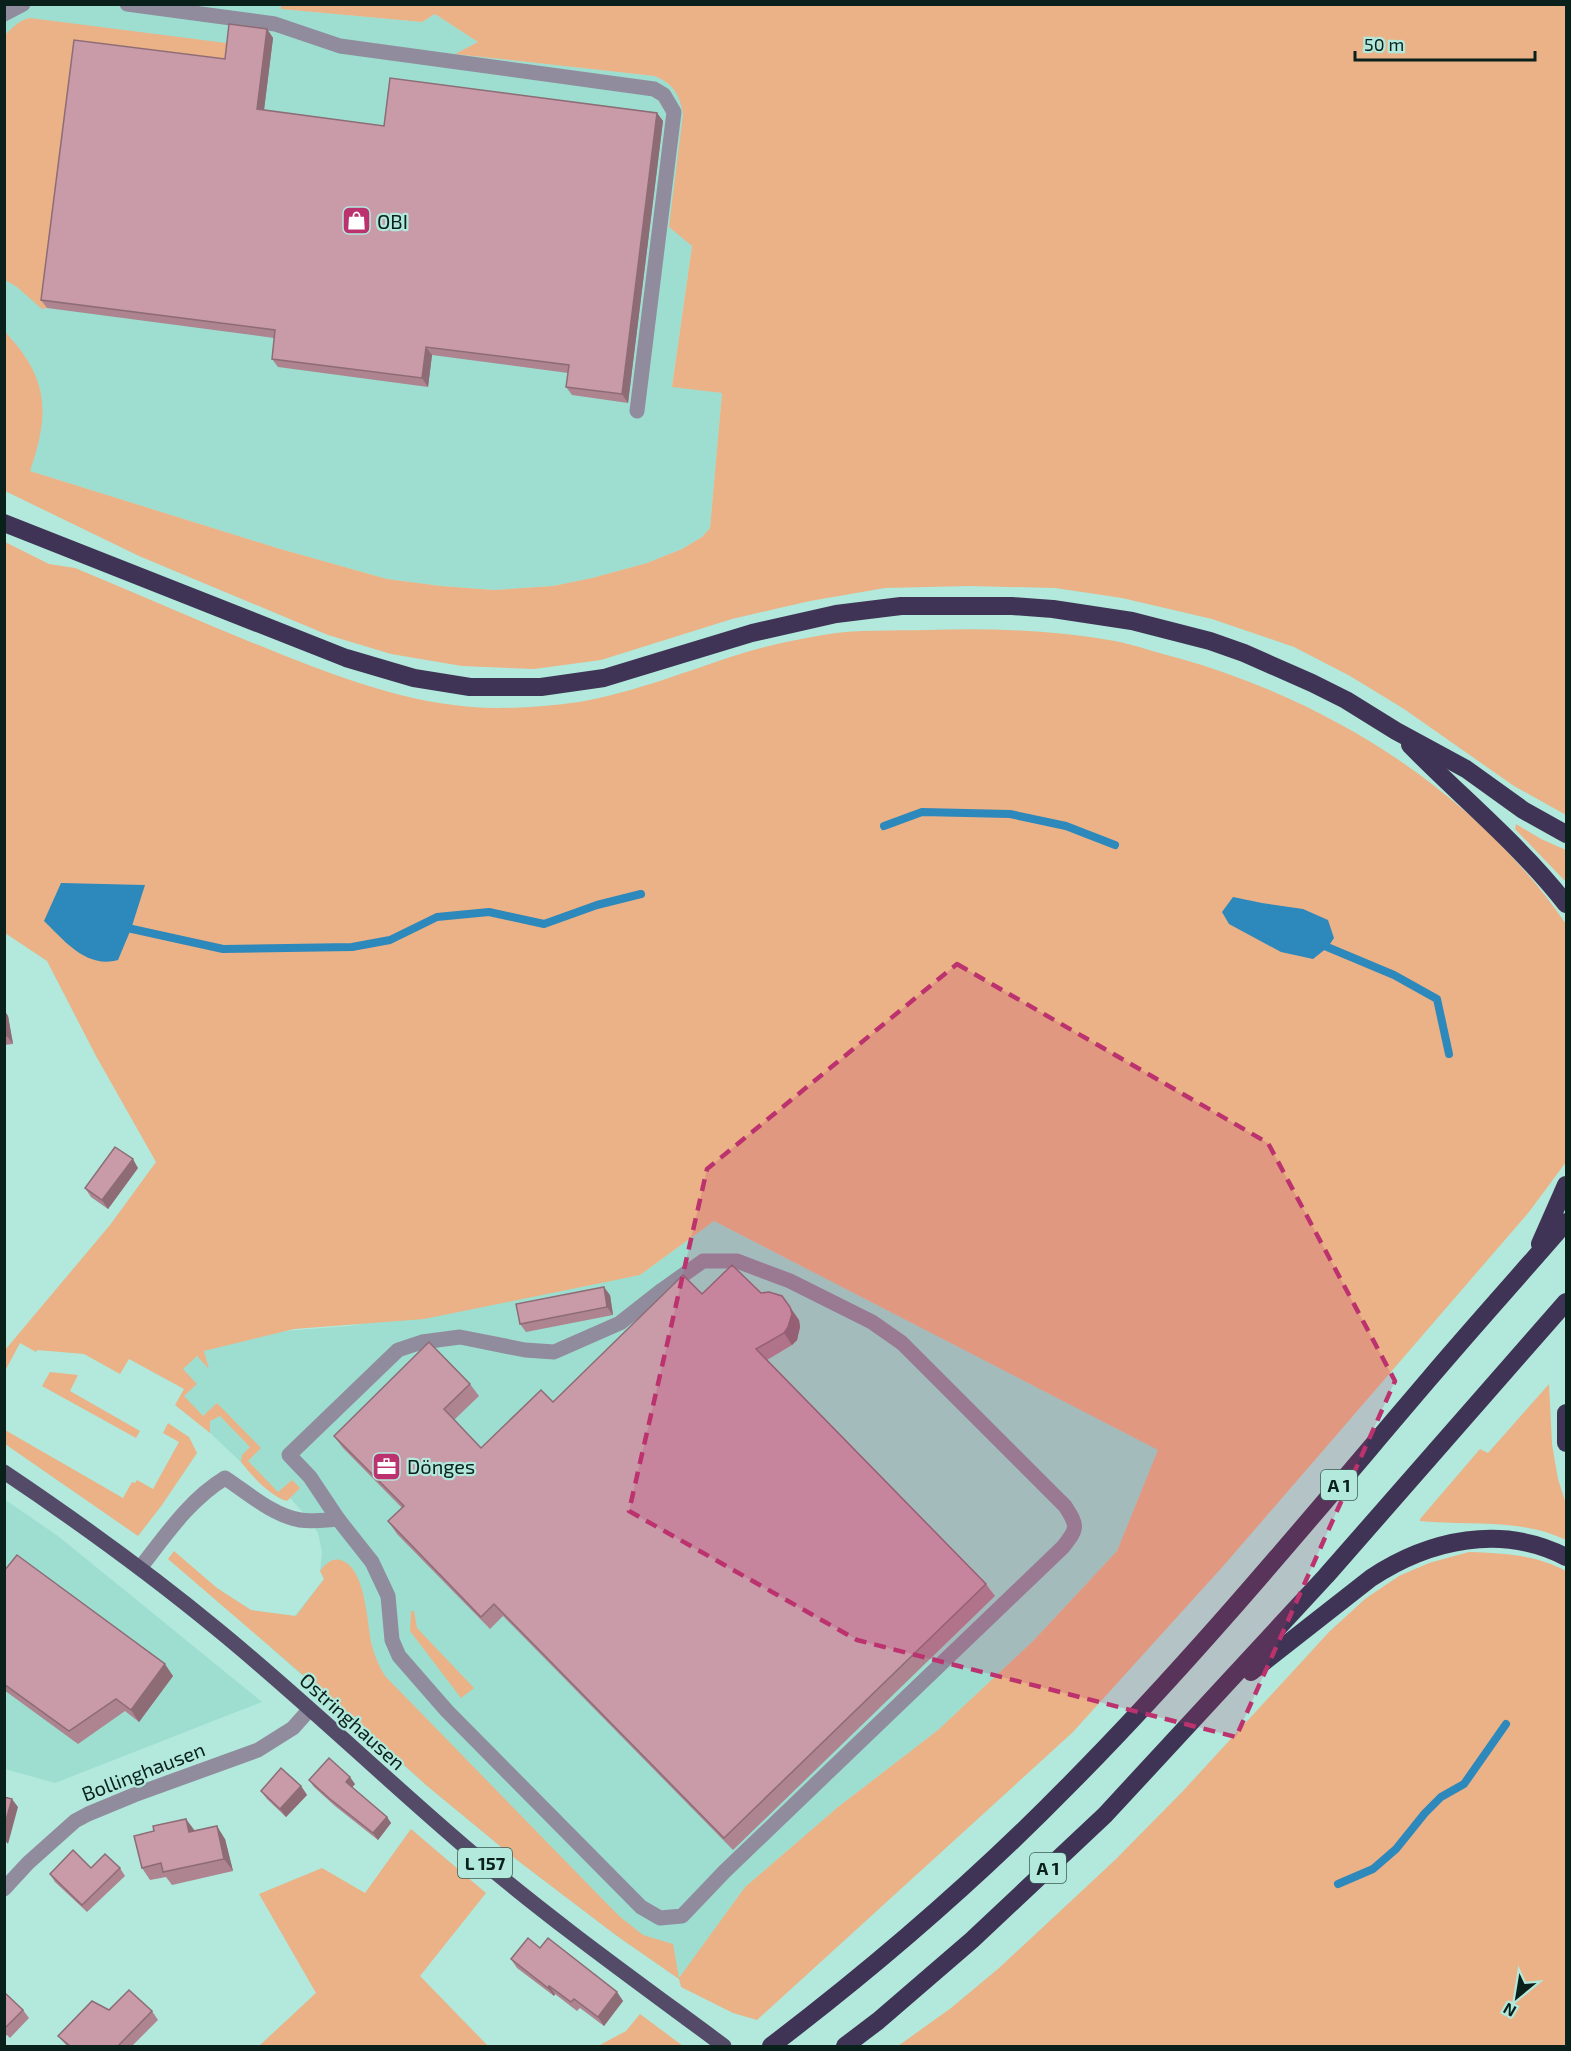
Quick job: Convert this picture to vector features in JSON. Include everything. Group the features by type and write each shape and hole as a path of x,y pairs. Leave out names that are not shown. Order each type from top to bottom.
{"highway":[{"path":"4,514 44,537"},
{"path":"4,523 346,658 414,678 470,687 541,687 604,678 753,633 836,614 901,606 1012,606 1053,609 1132,621 1210,641 1255,657 1312,683 1466,769 1523,810 1566,834"},
{"path":"1396,731 1452,788 1507,837 1542,873 1566,904"},
{"path":"1532,1262 1566,1185"},
{"name":"A 1","path":"771,2046 845,1990 945,1903 1071,1784 1181,1667 1274,1562 1566,1222"},
{"name":"A 1","path":"845,2046 878,2021 972,1940 1105,1815 1342,1558 1566,1302"},
{"path":"1566,1413 1566,1443"},
{"path":"1209,1704 1371,1578 1406,1557 1453,1542 1494,1538 1549,1548 1566,1557"}],"main road":[{"name":"Ostringhausen","path":"4,1472 140,1568 218,1630 473,1854 724,2046"}],"street":[{"path":"4,14 23,4"},
{"path":"127,4 275,24 340,46 654,88 664,95 674,112 637,411"},
{"path":"703,1261 737,1261 790,1281 872,1323 902,1343 1065,1506 1075,1522 1075,1532 1063,1547 725,1870 682,1916 660,1918 641,1907 447,1711 399,1656 392,1640 388,1596 372,1562 338,1519 310,1477 289,1455 398,1350 422,1342 460,1337 525,1350 554,1352 620,1323 703,1261"},
{"path":"140,1568 186,1509 208,1488 225,1478 280,1514 299,1520 338,1519"},
{"name":"Bollinghausen","path":"4,1889 28,1863 75,1821 134,1795 258,1749 293,1728 309,1710"}],"highlighted area":[{"path":"957,964 1268,1143 1395,1381 1236,1737 857,1640 629,1511 707,1169"}],"shaded area":[{"path":"281,4 282,9 422,22 435,14 478,42 457,54 654,76 672,87 681,99 683,114 692,246 672,386 722,393 710,528 702,537 682,549 647,563 553,586 494,590 441,586 387,579 277,548 30,471 5,449 5,5"},
{"path":"281,5 1566,5 1566,815 1514,786 1404,709 1350,676 1294,647 1212,619 1122,598 1055,588 969,586 885,588 810,601 732,619 601,660 534,669 462,666 391,654 328,635 139,556 5,491 5,332 30,365 38,381 42,397 41,431 30,471 277,548 387,579 494,590 553,586 647,563 682,549 702,537 710,528 722,393 672,387 692,246 669,227 683,114 680,101 671,86 654,76 455,54 478,42 435,14 422,22 281,9"},
{"path":"30,18 234,44 231,67 47,308 42,309 17,287 5,280 4,36 19,22"},
{"path":"5,542 49,564 75,568 253,643 359,683 413,698 469,707 549,706 600,698 642,687 743,653 823,635 862,631 952,629 1068,634 1131,645 1235,676 1290,699 1344,726 1395,758 1444,793 1488,833 1529,876 1566,924 1566,1162 1529,1212 1225,1564 1073,1732 757,2020 733,2013 681,1987 679,1979 617,1936 517,1860 426,1785 346,1712 168,1559 174,1551 217,1588 251,1610 296,1616 324,1579 320,1571 324,1566 337,1560 349,1565 360,1584 372,1646 385,1676 619,1916 643,1935 673,1944 679,1978 745,1887 838,1807 938,1730 1033,1641 1117,1551 1158,1450 714,1221 640,1275 424,1319 294,1329 204,1351 209,1369 197,1356 183,1369 197,1384 184,1396 203,1416 217,1403 261,1448 248,1461 278,1492 292,1480 300,1488 287,1501 268,1490 241,1462 242,1455 250,1447 220,1416 210,1421 210,1433 175,1405 184,1389 129,1359 120,1374 84,1354 37,1350 36,1352 20,1343 5,1371 5,1350 110,1225 156,1162 96,1056 47,961 5,933"},
{"path":"1516,824 1566,850 1566,882 1515,829"},
{"path":"714,1221 1159,1450 1117,1551 1033,1641 938,1730 838,1807 745,1887 679,1979 617,1936 517,1860 426,1785 270,1647 324,1579 320,1571 322,1552 318,1533 290,1498 283,1500 275,1495 179,1403 188,1387 167,1359 283,1331 349,1326 640,1275"},
{"path":"50,1372 78,1375 70,1391 140,1431 136,1438 42,1386"},
{"path":"1549,1384 1552,1444 1558,1479 1566,1504 1566,1540 1531,1528 1420,1521 1480,1449 1488,1453"},
{"path":"168,1423 189,1437 197,1453 138,1536 5,1444 5,1430 123,1498 132,1482 135,1483 137,1480 153,1489 179,1442 163,1433"},
{"path":"4,1499 58,1536 262,1702 55,1783 5,1769"},
{"path":"1469,1552 1531,1558 1566,1571 1566,2046 898,2046 951,2008 999,1968 1115,1860 1183,1791 1329,1632 1365,1599 1399,1576 1429,1563"},
{"path":"411,1611 414,1611 417,1628 474,1688 461,1698 410,1631"},
{"path":"411,1829 486,1893 420,1976 488,2046 259,2046 316,1993 259,1894 322,1868 365,1893"},
{"path":"640,2014 683,2046 598,2046 626,2031"}],"water":[{"path":"61,883 145,885 118,960 106,962 86,957 76,951 44,921"},
{"path":"1233,897 1303,909 1328,920 1334,938 1328,947 1313,959 1281,952 1229,924 1222,912"}],"building":[{"name":"OBI","path":"229,24 267,29 257,109 384,126 390,78 657,113 622,394 566,387 569,365 426,347 422,378 272,359 275,330 41,300 74,40 225,59"},
{"path":"4,1020 7,1036 4,1036"},
{"path":"115,1147 133,1159 102,1200 85,1188"},
{"path":"732,1265 761,1293 769,1292 782,1296 792,1314 784,1333 756,1349 986,1584 724,1838 494,1604 481,1617 388,1521 404,1506 334,1436 429,1342 470,1384 444,1409 481,1448 541,1390 553,1402 683,1275 702,1294"},
{"path":"604,1287 607,1307 520,1324 516,1304"},
{"path":"17,1555 165,1664 131,1710 116,1699 69,1731 4,1684 4,1571"},
{"path":"329,1758 350,1777 346,1782 387,1817 373,1833 309,1780"},
{"path":"281,1768 301,1786 280,1809 261,1791"},
{"path":"4,1797 12,1799 4,1827"},
{"path":"186,1819 189,1832 217,1826 224,1859 163,1872 161,1863 142,1868 134,1836 154,1831 153,1826"},
{"path":"73,1850 91,1868 105,1854 120,1868 82,1905 50,1874"},
{"path":"528,1938 540,1948 548,1938 617,1992 598,2017 574,1999 571,2002 549,1986 548,1988 511,1959"},
{"path":"129,1990 152,2011 118,2046 70,2046 58,2036 92,2001 109,2010"},
{"path":"4,1994 23,2010 4,2029"}],"waterway":[{"path":"884,826 922,812 1010,814 1066,826 1115,845"},
{"path":"123,927 223,949 352,947 390,940 437,917 489,912 544,924 597,905 641,894"},
{"path":"1320,944 1394,975 1437,999 1449,1054"},
{"path":"1338,1884 1373,1869 1396,1849 1441,1797 1464,1784 1506,1724"}],"place":[{"name":"OBI","path":"356,221"},
{"name":"Dönges","path":"386,1466"}]}
